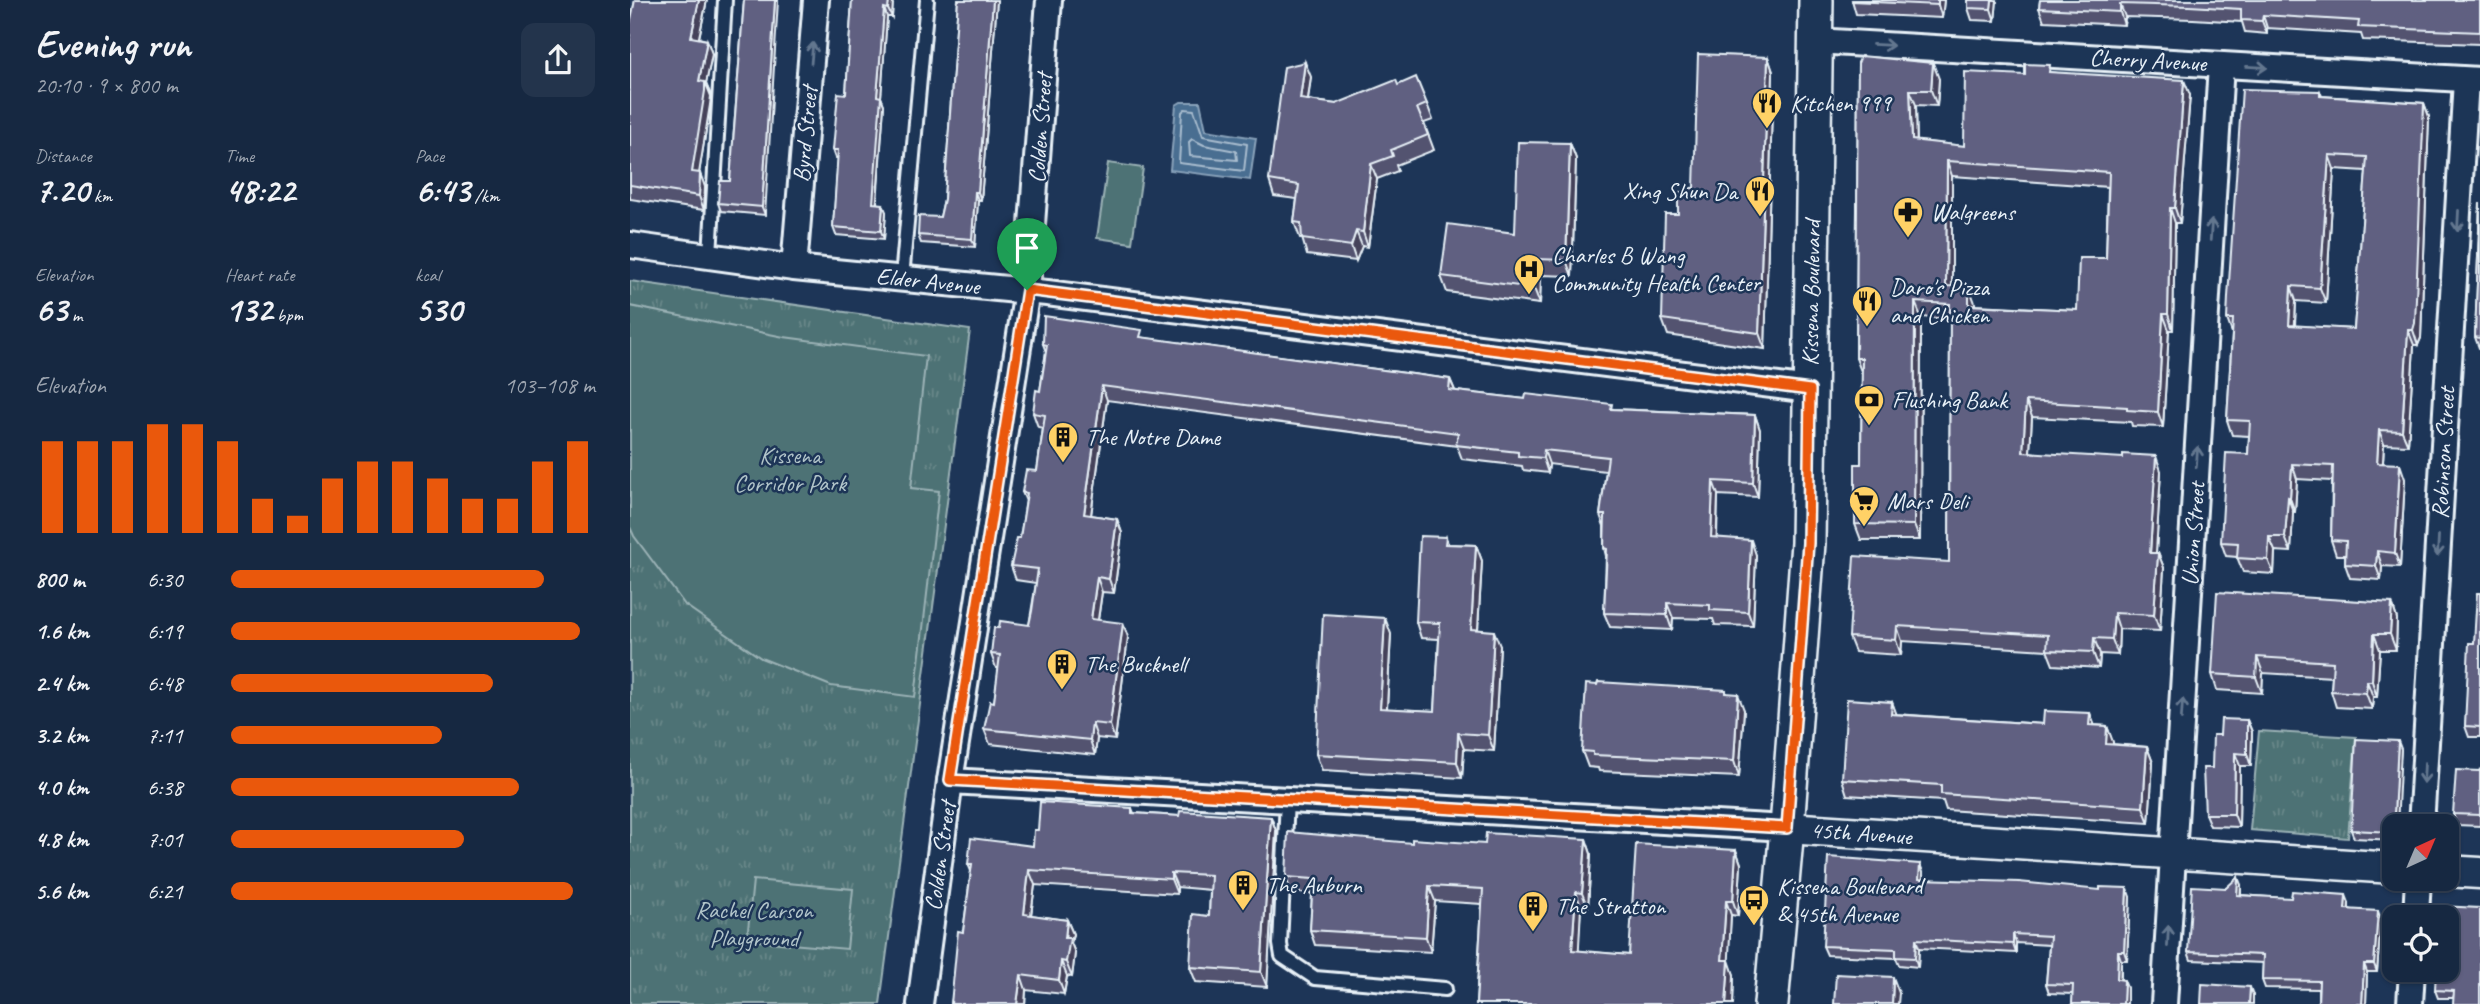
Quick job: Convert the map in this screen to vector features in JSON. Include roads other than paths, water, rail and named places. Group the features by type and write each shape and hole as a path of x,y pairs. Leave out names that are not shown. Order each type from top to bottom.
{"main road":[{"name":"Kissena Boulevard","path":"1771,1004 1808,543 1816,0"}],"street":[{"name":"Byrd Street","path":"794,268 816,0"},
{"name":"Colden Street","path":"920,1004 950,780 1027,290 1049,0"},
{"name":"Cherry Avenue","path":"1815,41 2473,80"},
{"name":"Union Street","path":"2164,1004 2221,65"},
{"name":"Robinson Street","path":"2422,814 2473,80"},
{"name":"Elder Avenue","path":"630,244 794,268 1027,290 1810,390"},
{"name":"45th Avenue","path":"950,780 1787,828 2382,867"},
{"path":"2459,872 2480,873"},
{"path":"2410,1004 2411,982"}],"lane":[{"path":"710,255 725,0"},
{"path":"902,278 927,0"},
{"path":"1287,800 1280,944 1282,956 1314,978 1445,989"}],"water":[{"path":"1181,102 1200,102 1206,130 1256,138 1250,180 1170,170 1176,105"}],"place":[{"name":"Kitchen 999","path":"1767,130"},
{"name":"Xing Shun Da","path":"1760,218"},
{"name":"Walgreens","path":"1908,239"},
{"name":"Charles B Wang Community Health Center","path":"1529,296"},
{"name":"Daro's Pizza and Chicken","path":"1867,328"},
{"name":"Flushing Bank","path":"1869,427"},
{"name":"The Notre Dame","path":"1063,464"},
{"name":"Mars Deli","path":"1864,528"},
{"name":"The Bucknell","path":"1062,691"},
{"name":"The Auburn","path":"1243,912"},
{"name":"Kissena Boulevard & 45th Avenue","path":"1754,927"},
{"name":"The Stratton","path":"1533,933"}],"park label":[{"name":"Kissena Corridor Park","path":"790,469"},
{"name":"Rachel Carson Playground","path":"754,924"}]}
